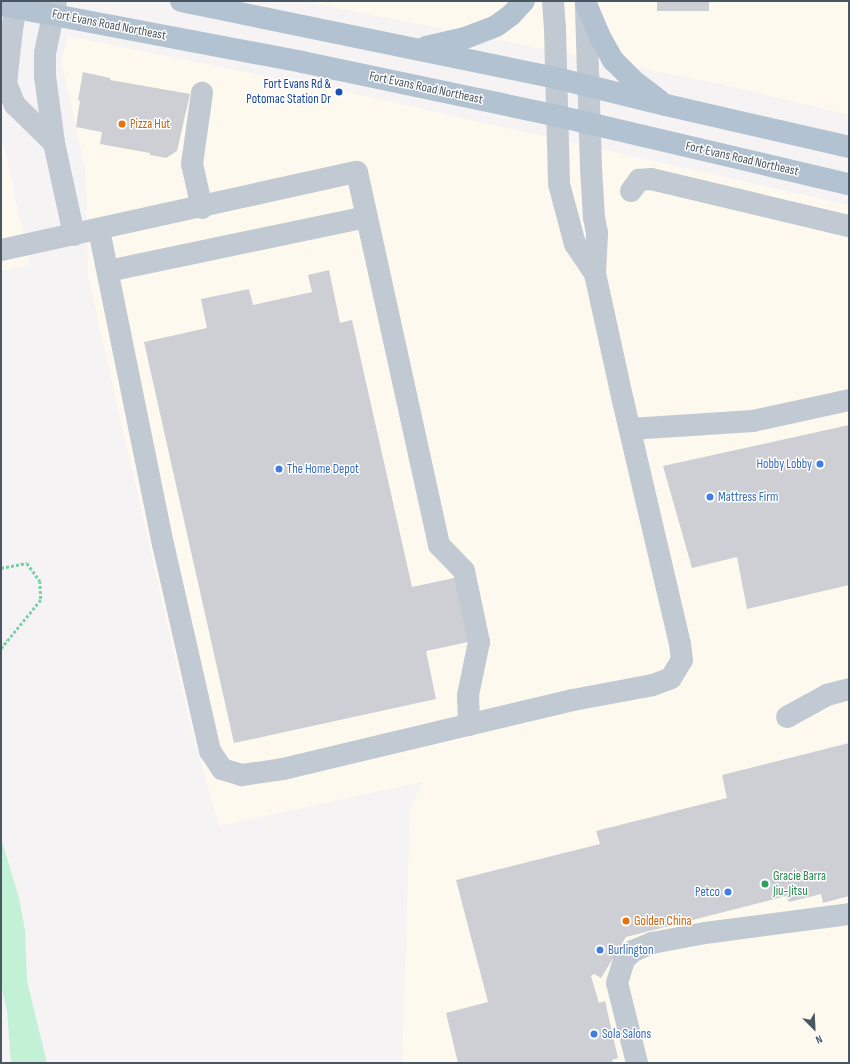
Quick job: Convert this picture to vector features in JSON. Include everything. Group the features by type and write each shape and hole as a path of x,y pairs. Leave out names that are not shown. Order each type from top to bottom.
{"main road":[{"path":"181,1 420,48 556,78 849,147"},
{"path":"420,48 464,38 496,26 511,15 524,1"},
{"path":"586,2 599,35 613,60 636,82 666,105"},
{"name":"Fort Evans Road Northeast","path":"11,4 55,8 558,116 849,184"}],"lane":[{"path":"553,1 558,116 559,184 575,244 595,274"},
{"path":"99,230 163,544 210,751 222,769 242,775 283,769 573,700 653,685 671,678 682,660 680,644 595,274 597,233 594,218 586,2"},
{"path":"11,4 3,84 15,105 54,143"},
{"path":"55,8 45,53 45,76 54,143 74,235"},
{"path":"202,94 192,164 202,208"},
{"path":"1,250 202,208 357,172 439,545 464,572 479,642 468,695 469,725"},
{"path":"631,191 639,180 651,179 849,226"},
{"path":"108,271 366,217"},
{"path":"630,429 753,421 849,400"},
{"path":"787,717 827,695 849,689"},
{"path":"638,1063 617,983 624,960 633,951 652,944 705,933 849,914"}],"path":[{"path":"1,568 27,562 40,581 41,600 1,649"}],"shaded area":[{"path":"302,1 849,1 849,115 720,84"},
{"path":"68,36 379,99 849,205 849,1063 402,1063 410,809 422,782 219,826 191,728 88,277 85,169 61,60"},
{"path":"1,133 30,265 1,271"}],"green space":[{"path":"1,838 19,898 25,930 27,981 47,1063 11,1063 7,1010 1,986"}],"building":[{"path":"657,1 709,1 709,11 657,11"},
{"path":"83,72 110,78 110,80 190,94 177,151 166,158 150,155 150,153 100,144 102,132 76,127 80,101 78,100"},
{"name":"The Home Depot","path":"329,270 340,323 352,320 412,587 459,577 473,641 426,651 436,699 234,743 144,342 207,328 201,299 249,289 253,305 312,292 308,275"},
{"path":"849,425 849,585 747,609 737,557 692,568 663,466"},
{"path":"849,743 849,896 823,903 821,894 789,902 786,896 626,937 601,978 594,974 591,976 599,1003 605,1001 618,1058 612,1060 613,1063 458,1063 446,1013 488,1002 456,880 600,844 596,831 727,798 722,775"}],"place":[{"name":"Fort Evans Rd & Potomac Station Dr","path":"339,92"},
{"name":"Pizza Hut","path":"122,124"},
{"name":"Hobby Lobby","path":"820,464"},
{"name":"The Home Depot","path":"279,469"},
{"name":"Mattress Firm","path":"710,497"},
{"name":"Gracie Barra Jiu-Jitsu","path":"765,884"},
{"name":"Petco","path":"728,892"},
{"name":"Golden China","path":"626,921"},
{"name":"Burlington","path":"600,950"},
{"name":"Sola Salons","path":"594,1034"}]}
